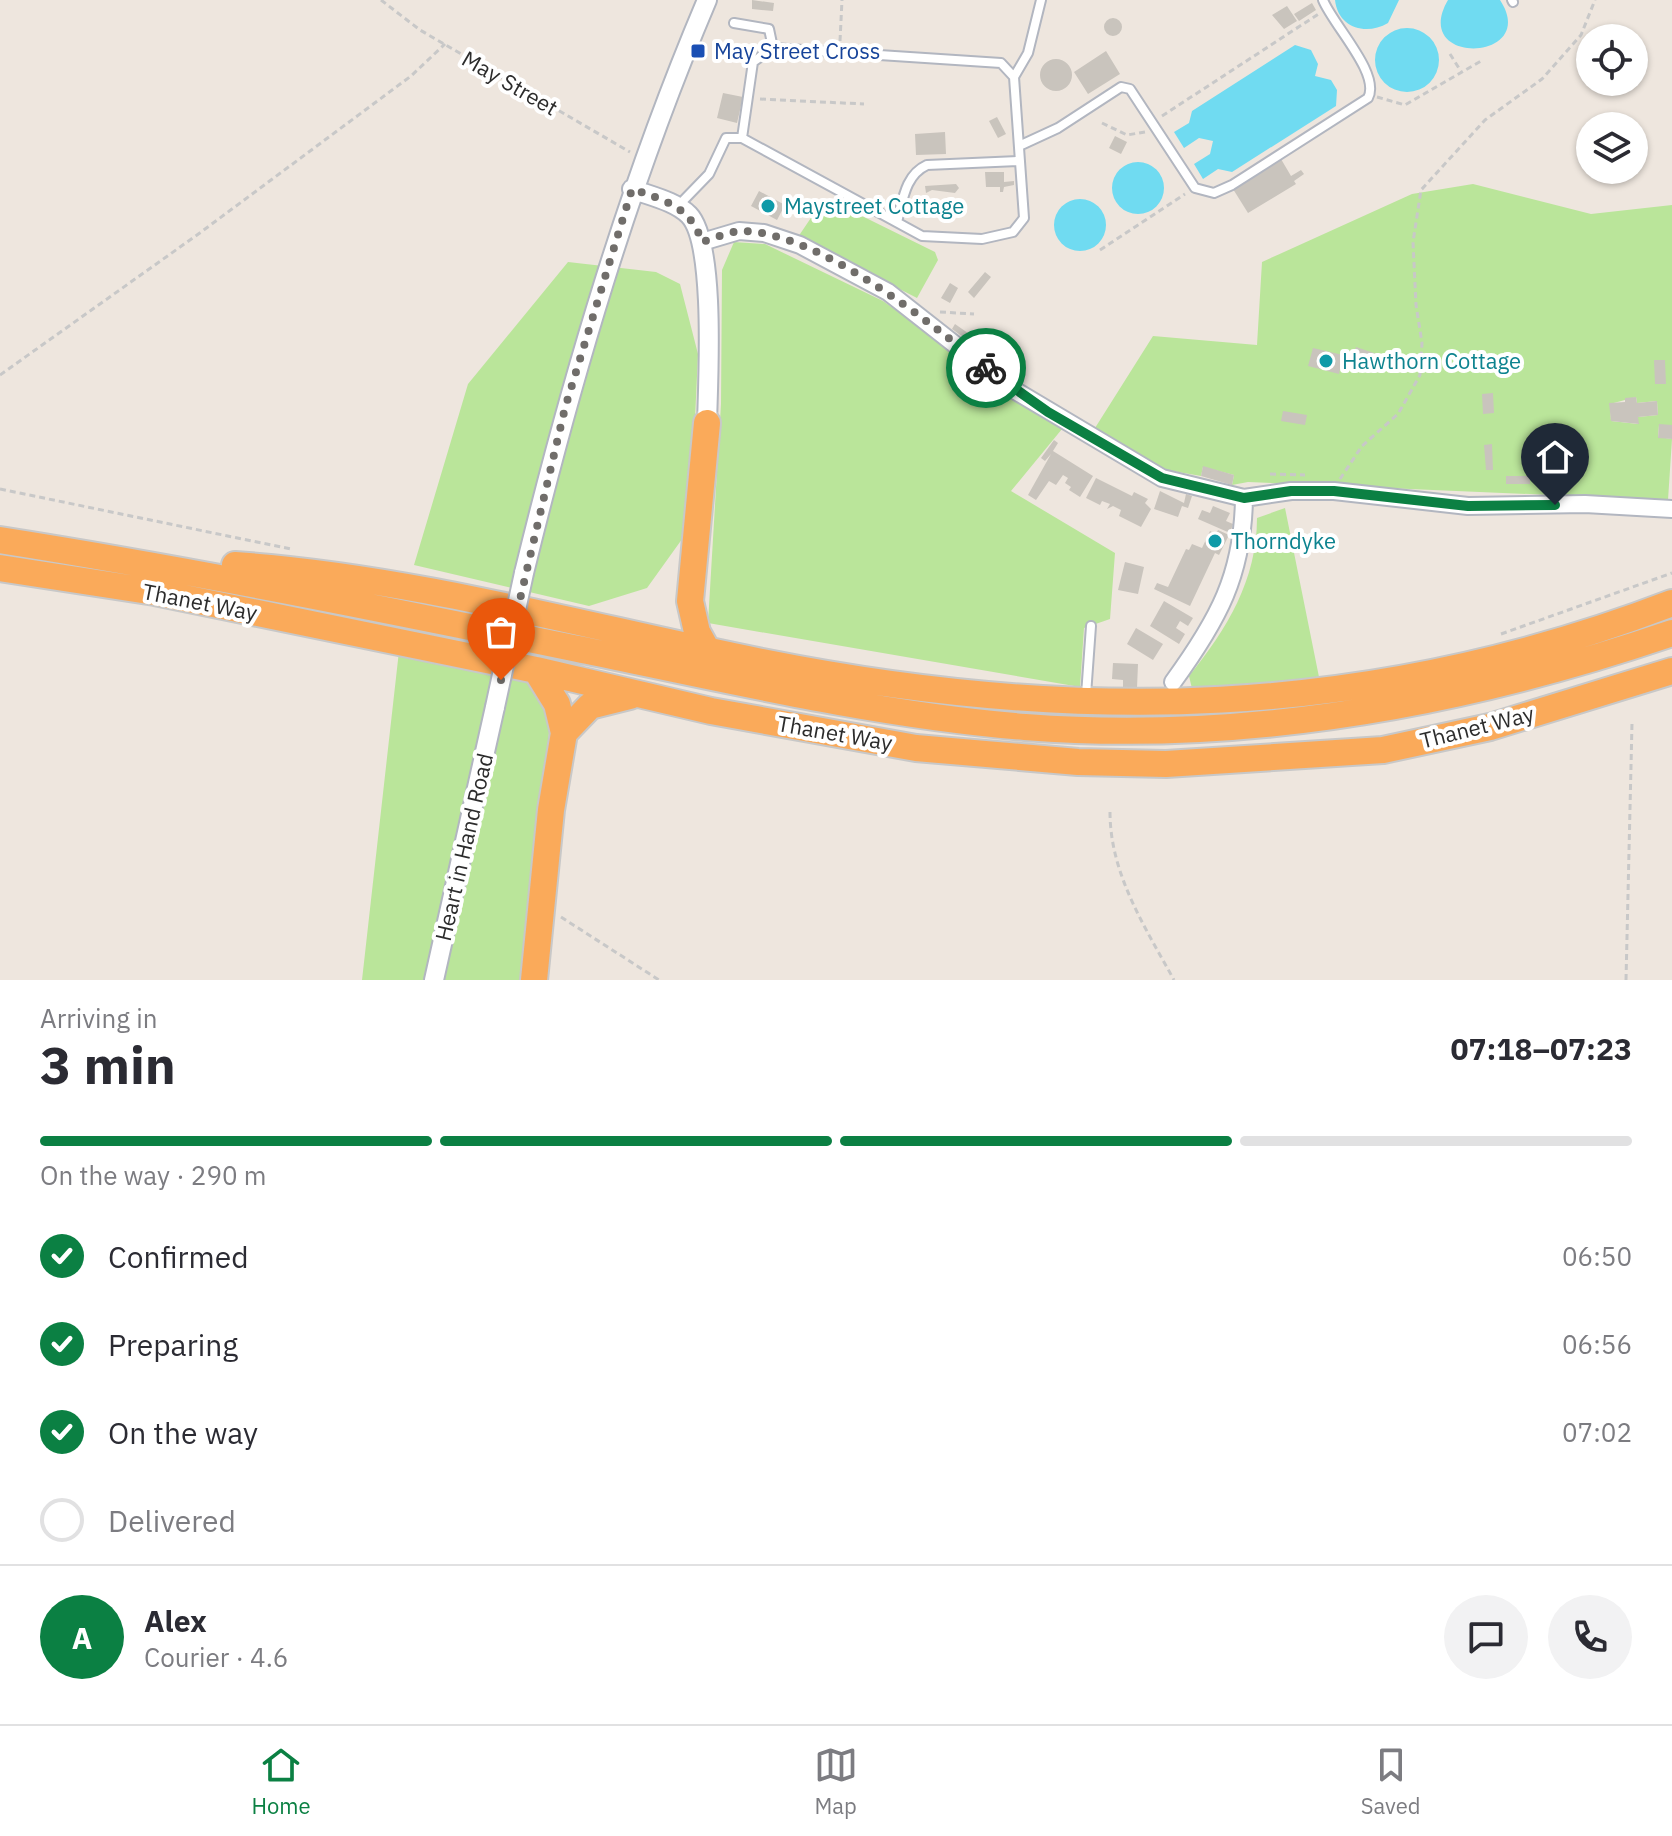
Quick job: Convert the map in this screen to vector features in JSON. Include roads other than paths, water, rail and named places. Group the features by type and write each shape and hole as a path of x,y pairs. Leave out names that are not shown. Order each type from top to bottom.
{"highway":[{"path":"707,423 702,506 690,601 697,632 707,650"},
{"name":"Thanet Way","path":"0,540 246,581 761,688 942,718 1027,727 1228,728 1375,710 1524,680 1672,633"},
{"path":"103,556 270,567 441,595 894,686 985,697 1086,703 1262,698 1430,674 1624,622 1672,603"},
{"name":"Thanet Way","path":"0,568 155,592 536,670 642,695 916,748 1078,762 1166,764 1383,750 1490,727 1672,671"},
{"path":"653,639 670,629 690,601"},
{"path":"534,980 564,733 557,704 536,670"},
{"path":"564,733 579,713 590,706 642,695"}],"street":[{"name":"Heart in Hand Road","path":"434,980 524,573 565,408 632,189 707,0"},
{"path":"632,189 677,206 697,227 702,242 707,292 707,423"},
{"path":"702,242 739,231 764,233 800,245 888,292 1009,387 1162,478 1244,498 1291,491 1334,491 1468,506 1585,504 1672,509"},
{"path":"1173,682 1207,630 1235,576 1243,540 1244,498"}],"lane":[{"path":"677,206 709,174 726,138 742,138 922,236 982,239 1013,232 1024,218 1014,77 1028,53 1041,0"},
{"path":"1019,146 1058,128 1121,87 1130,89 1195,188 1214,193 1232,185 1370,94 1369,75 1324,4"},
{"path":"734,23 769,29 773,48"},
{"path":"742,138 753,62 773,48 1001,63 1014,77"},
{"path":"897,222 907,187 917,170 927,165 1020,161"},
{"path":"1086,703 1091,626"}],"water":[{"path":"1335,0 1399,0 1388,23 1362,29 1341,17"},
{"path":"1448,0 1500,0 1508,21 1504,36 1491,45 1475,48 1458,46 1445,37 1441,22"},
{"path":"1401,28 1413,28 1430,37 1437,48 1437,72 1430,83 1413,92 1401,92 1389,87 1380,78 1375,66 1375,54 1380,42 1389,33"},
{"path":"1295,45 1311,50 1318,64 1315,76 1331,80 1337,90 1336,106 1232,172 1218,169 1203,179 1194,164 1210,154 1213,141 1199,138 1184,148 1174,132 1189,123 1192,111"},
{"path":"1138,162 1156,170 1164,188 1156,206 1138,214 1120,206 1112,188 1120,170"},
{"path":"1080,199 1098,207 1106,225 1098,243 1080,251 1062,243 1054,225 1062,207"}],"place":[{"name":"May Street Cross","path":"698,51"},
{"name":"Maystreet Cottage","path":"768,206"},
{"name":"Hawthorn Cottage","path":"1326,361"},
{"name":"Thorndyke","path":"1215,541"}]}
